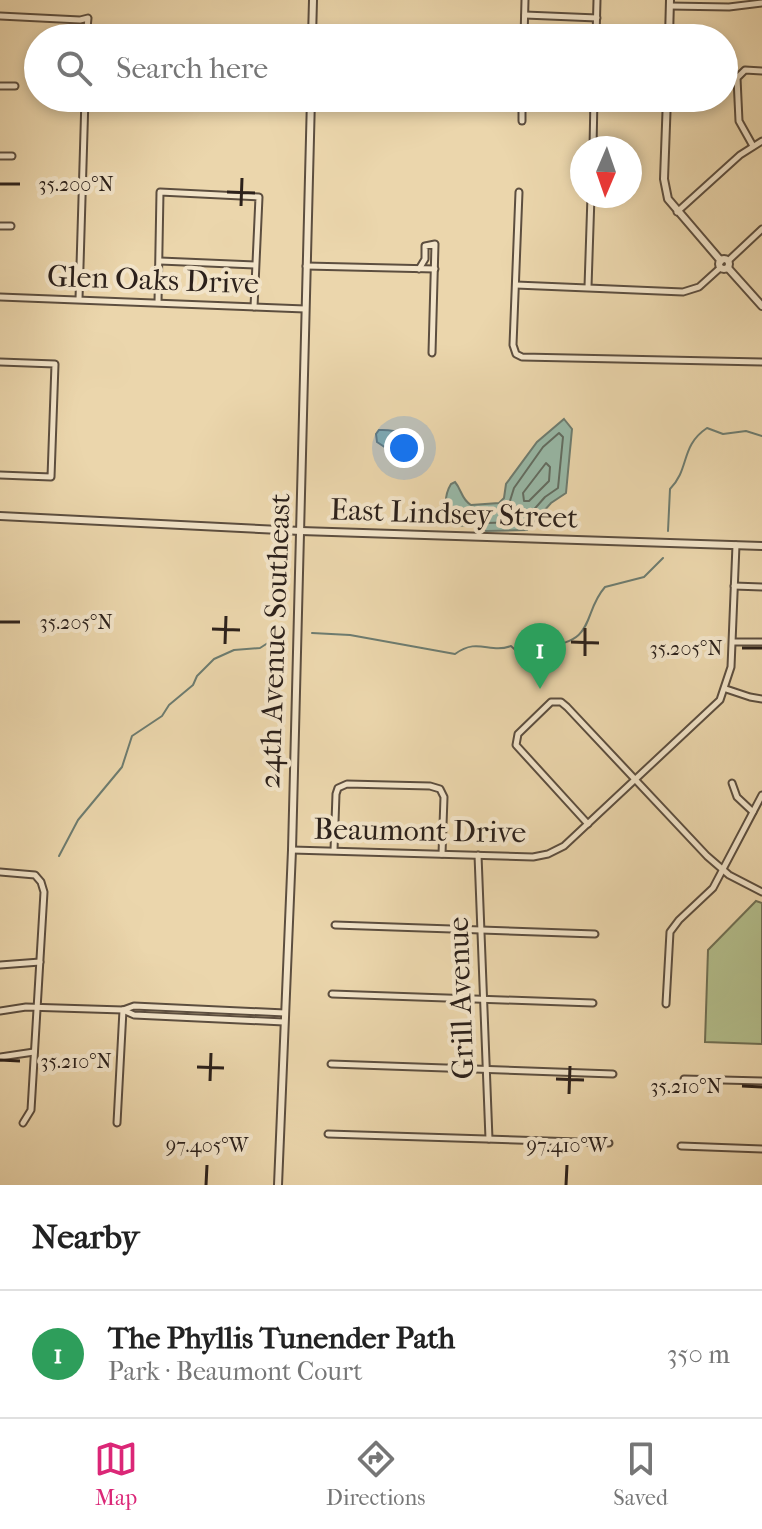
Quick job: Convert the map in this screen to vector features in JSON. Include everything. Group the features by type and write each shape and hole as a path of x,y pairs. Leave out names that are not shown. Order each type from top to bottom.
{"street":[{"path":"312,24 313,0"},
{"path":"525,0 525,24"},
{"path":"597,0 597,24"},
{"path":"669,24 670,3 729,7 762,3"},
{"path":"525,15 597,18"},
{"path":"0,16 88,18 87,24"},
{"path":"738,77 745,70 762,71"},
{"path":"0,86 15,86"},
{"path":"738,100 739,121 753,146"},
{"path":"79,299 85,112"},
{"name":"24th Avenue Southeast","path":"278,1185 292,850 311,112"},
{"path":"522,112 522,121"},
{"path":"593,136 594,112"},
{"path":"667,112 665,186 668,199 677,213 762,306"},
{"path":"677,213 762,141"},
{"path":"0,156 12,156"},
{"path":"158,302 160,192 259,197 254,307"},
{"path":"519,192 514,350 520,356 762,362"},
{"path":"588,287 591,208"},
{"path":"0,226 11,226"},
{"path":"516,285 683,292 699,287 762,229"},
{"path":"419,269 424,261 425,246 433,243 437,248 432,353"},
{"path":"160,261 255,265"},
{"path":"306,266 435,269"},
{"name":"Glen Oaks Drive","path":"0,297 305,309"},
{"path":"0,362 55,364 51,477 0,475"},
{"name":"East Lindsey Street","path":"0,516 301,531 762,546"},
{"path":"736,545 731,673 726,689 762,699"},
{"path":"734,586 762,587"},
{"path":"733,642 762,642"},
{"name":"Beaumont Drive","path":"292,850 533,857 548,854 564,846 636,780 717,703 726,689"},
{"path":"588,824 516,745 518,734 551,702 564,703 701,850 724,870 762,892"},
{"path":"732,783 737,797 753,812"},
{"path":"334,850 338,788 347,784 433,787 443,794 442,854"},
{"path":"666,1004 670,932 713,888 762,795"},
{"name":"Grill Avenue","path":"478,855 489,1139"},
{"path":"0,872 26,873 37,877 44,892 31,1110 23,1123"},
{"path":"335,925 595,934"},
{"path":"0,965 40,962"},
{"path":"332,994 593,1003"},
{"path":"0,1011 37,1008 123,1010 134,1006 285,1013"},
{"path":"123,1010 134,1015 284,1022"},
{"path":"117,1123 123,1010"},
{"path":"0,1057 34,1052"},
{"path":"331,1064 613,1074"},
{"path":"684,1079 762,1081"},
{"path":"328,1134 609,1143"},
{"path":"681,1146 762,1149"}],"green space":[{"path":"756,901 762,903 762,1044 705,1042 708,950"}],"water":[{"path":"564,419 572,429 566,493 551,503 527,530 486,531 476,525 455,526 451,522 446,506 451,484 455,482 471,505 499,503 504,498 506,484 537,442"},
{"path":"379,430 407,436 421,447 421,453 412,462 407,462 377,442"}],"waterway":[{"path":"668,531 670,489 698,435 707,428 723,434 746,431 762,436"},
{"path":"312,633 350,635 455,654 470,647 511,646 523,657 536,659 546,646 574,639 581,632 605,587 644,577 663,558"},
{"path":"59,856 78,820 122,767 132,736 162,716 214,659 234,650 260,648 285,632"}],"place":[{"name":"The Phyllis Tunender Path","path":"540,689"}]}
